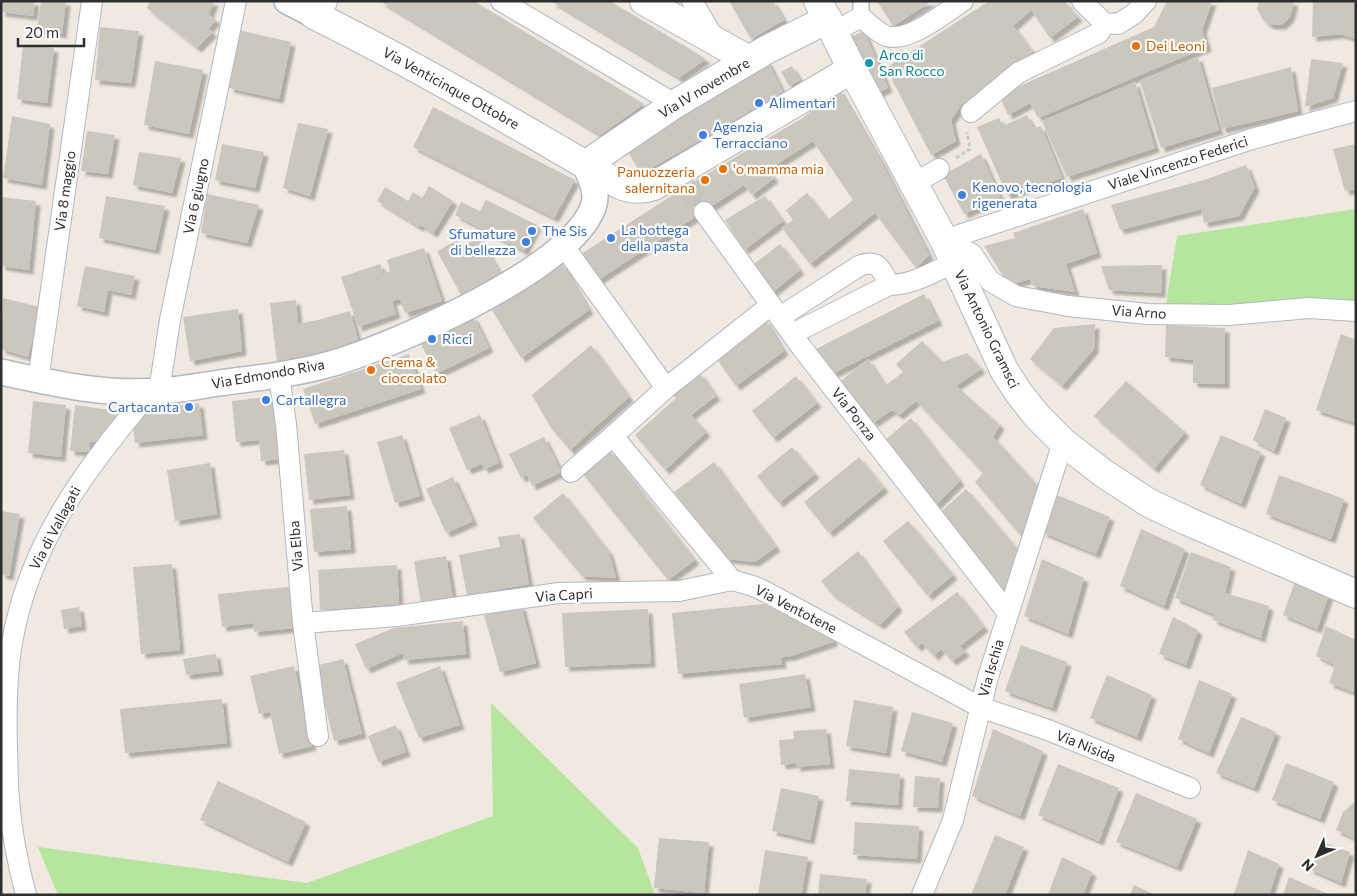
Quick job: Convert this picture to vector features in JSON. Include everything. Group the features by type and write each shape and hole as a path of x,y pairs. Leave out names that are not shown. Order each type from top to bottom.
{"main road":[{"path":"644,1 749,60"},
{"name":"Via Venticinque Ottobre","path":"319,8 372,44 620,185 634,190 680,180 852,69"},
{"name":"Via IV novembre","path":"585,165 675,104 827,17"},
{"name":"Via Antonio Gramsci","path":"827,17 852,69 915,183 1010,380 1027,404 1063,442 1116,483 1149,503 1187,522 1356,594"}],"street":[{"name":"Via 8 maggio","path":"38,380 92,1"},
{"name":"Via 6 giugno","path":"155,391 236,1"},
{"path":"287,1 319,8"},
{"path":"501,1 675,104"},
{"path":"692,1 716,42"},
{"path":"827,17 861,9 878,31 886,36 899,37 918,30 963,1"},
{"path":"1082,1 1104,23 1118,24 1134,14 1146,1"},
{"path":"971,112 1018,73 1099,33 1104,23"},
{"name":"Viale Vincenzo Federici","path":"792,334 889,285 915,281 949,251 1236,144 1356,110"},
{"name":"Via Edmondo Riva","path":"1,372 93,390 155,391 280,375 349,358 380,347 460,311 540,264 563,245 586,220 594,204 594,190 591,177 585,165"},
{"path":"915,183 939,169"},
{"name":"Via Ponza","path":"704,212 792,334 1008,613"},
{"path":"563,245 666,388"},
{"name":"Via Arno","path":"949,251 972,254 990,281 1016,296 1068,306 1148,314 1220,315 1309,308 1356,311"},
{"path":"571,472 666,388 776,311 866,263 878,266 889,285"},
{"name":"Via Elba","path":"280,375 303,623 318,736"},
{"name":"Via di Vallagati","path":"26,895 8,799 8,690 12,644 19,611 33,566 58,516 77,484 103,448 155,391"},
{"path":"613,436 732,580"},
{"name":"Via Ischia","path":"922,895 953,820 980,707 1063,442"},
{"name":"Via Capri","path":"303,623 397,616 559,593 679,591 732,580"},
{"name":"Via Ventotene","path":"732,580 766,592 980,707"},
{"name":"Via Nisida","path":"980,707 1048,730 1190,788"}],"path":[{"path":"939,169 970,149 964,120 971,112"}],"green space":[{"path":"1356,209 1356,318 1166,304 1177,236"},
{"path":"491,703 638,848 655,895 58,895 38,847 307,883 493,816"}],"building":[{"path":"1,1 35,1 33,16 1,12"},
{"path":"41,1 66,1 62,34 37,29"},
{"path":"150,1 214,1 209,15 216,20 208,29 213,32 197,48 147,8"},
{"path":"380,1 474,1 644,104 600,135"},
{"path":"551,1 610,1 706,59 679,78"},
{"path":"729,1 773,1 784,20 751,39"},
{"path":"877,1 932,1 893,26"},
{"path":"989,1 1064,1 1078,17 1050,38 1031,10 1013,26 1033,52 961,105 951,120 956,141 931,155 886,68"},
{"path":"1167,1 1212,1 1202,30 1207,47 1038,118 1030,103 1008,115 999,95 1154,27"},
{"path":"1259,1 1294,1 1290,17 1282,25 1270,25 1263,20 1257,9"},
{"path":"1313,1 1356,1 1356,39 1340,34 1312,37"},
{"path":"100,27 139,31 131,83 95,80"},
{"path":"239,30 291,42 279,99 229,88"},
{"name":"Arco di San Rocco","path":"864,31 888,88 874,95 850,37"},
{"path":"23,45 54,48 47,103 17,99"},
{"path":"1198,57 1219,130 1161,148 1140,81"},
{"path":"1311,59 1343,63 1333,98 1305,107"},
{"path":"767,60 783,92 641,174 625,147"},
{"path":"155,61 203,70 189,134 144,125"},
{"path":"792,66 800,80 789,86 781,72"},
{"path":"1291,67 1298,111 1222,129 1212,88"},
{"path":"1135,82 1155,148 1067,177 1042,121"},
{"path":"839,89 882,163 929,255 916,268 875,213 810,264 782,228 793,220 786,210 807,193 828,220 853,200 813,141 768,170 774,178 752,195 744,185 598,280 581,254 693,182 801,119"},
{"path":"433,107 575,180 554,218 413,147"},
{"path":"1027,115 1033,128 1041,126 1062,178 1007,195 977,127 999,118 1003,126"},
{"path":"12,116 50,124 42,185 3,178"},
{"path":"298,123 328,129 310,196 283,188"},
{"path":"87,131 115,135 108,174 81,171"},
{"path":"222,144 264,152 255,188 215,180"},
{"path":"1356,144 1356,189 1345,191 1333,149"},
{"path":"139,152 181,158 172,193 133,185"},
{"path":"981,154 1000,197 964,214 943,175"},
{"path":"1246,165 1255,187 1239,216 1204,223 1201,209 1120,230 1111,205 1204,180"},
{"path":"429,186 453,201 433,233 421,225 419,227 377,201 385,187 408,201 413,192 422,198"},
{"path":"207,194 259,205 247,243 201,233"},
{"path":"106,196 165,206 155,250 99,238"},
{"path":"765,196 783,221 744,250 725,220"},
{"path":"1,197 36,201 29,270 1,266"},
{"path":"486,200 537,225 524,251 455,215 461,202 480,211"},
{"path":"1083,209 1097,253 1066,264 1075,292 1033,286 1030,279 1009,285 984,246 1015,238 1013,233"},
{"path":"479,237 500,273 461,295 437,251 458,240 461,247"},
{"path":"780,244 800,270 770,294 750,267"},
{"path":"424,248 442,301 405,313 400,299 392,301 396,314 358,327 341,277 380,264 383,274 390,271 387,260"},
{"path":"562,263 589,310 521,358 492,310"},
{"path":"1162,265 1161,293 1109,290 1101,266"},
{"path":"85,266 135,276 131,295 108,290 104,312 77,306"},
{"path":"924,294 938,321 830,375 812,351"},
{"path":"3,298 40,307 28,357 1,349"},
{"path":"296,300 298,324 350,311 360,347 277,363 270,303"},
{"path":"238,309 242,351 190,361 183,317"},
{"path":"473,316 489,348 436,374 420,342"},
{"path":"765,319 784,351 736,386 716,358"},
{"path":"1095,324 1094,349 1062,386 1030,359 1054,328"},
{"path":"1166,325 1225,328 1225,384 1193,383 1193,360 1165,357"},
{"path":"1341,334 1356,340 1356,423 1316,410"},
{"path":"922,341 942,362 967,353 981,369 956,386 1000,425 993,437 1039,487 1022,537 975,482 983,473 916,401 899,415 892,410 873,423 841,381 868,359 885,386 903,372 896,364"},
{"path":"591,345 629,397 570,450 551,428 532,395"},
{"path":"409,354 421,389 315,424 303,389"},
{"path":"700,373 716,396 691,415 706,432 665,470 635,435 676,398 673,395"},
{"path":"796,376 817,403 773,438 752,411"},
{"path":"1126,381 1185,432 1154,469 1094,416"},
{"path":"274,396 281,459 261,461 259,440 236,442 232,401"},
{"path":"33,401 66,405 61,457 28,453"},
{"path":"199,403 203,435 135,443 133,427 145,409"},
{"path":"75,405 110,410 115,416 100,442 90,441 89,452 70,451"},
{"path":"1265,409 1286,418 1274,451 1253,440"},
{"path":"480,415 499,463 484,469 482,464 467,470 449,428"},
{"path":"911,418 960,481 936,505 885,440"},
{"path":"402,435 420,496 395,503 377,442"},
{"path":"1221,435 1261,452 1241,504 1200,485"},
{"path":"544,437 561,472 532,486 527,475 521,478 509,454"},
{"path":"792,447 815,474 779,503 757,476"},
{"path":"344,450 350,495 309,500 304,454"},
{"path":"610,451 695,560 668,580 582,473"},
{"path":"859,457 884,488 829,533 804,502"},
{"path":"714,462 776,547 755,562 727,559 674,492"},
{"path":"210,463 217,514 175,521 167,470"},
{"path":"1279,475 1344,499 1331,539 1266,514"},
{"path":"453,477 473,521 446,533 426,489"},
{"path":"966,489 1018,550 1003,593 942,511"},
{"path":"563,493 609,552 616,578 582,576 533,518"},
{"path":"1057,495 1110,517 1096,554 1042,532"},
{"path":"347,506 351,549 314,552 310,509"},
{"path":"1,511 20,514 9,576 1,574"},
{"path":"908,521 953,575 928,596 883,541"},
{"path":"1141,529 1185,549 1164,606 1120,586"},
{"path":"520,534 529,584 467,595 459,555 500,547 498,537"},
{"path":"858,551 898,607 880,625 832,594 821,581"},
{"path":"1191,552 1231,567 1225,593 1269,606 1261,638 1213,620 1213,614 1175,598"},
{"path":"446,556 453,599 421,604 414,561"},
{"path":"1042,559 1084,578 1068,634 1024,616"},
{"path":"172,564 180,650 141,654 133,567"},
{"path":"397,565 399,604 320,610 318,570"},
{"path":"1295,581 1329,595 1317,629 1283,615"},
{"path":"289,587 293,628 254,632 253,623 222,627 218,594"},
{"path":"957,592 984,627 960,646 965,652 952,661 941,649 934,656 922,643 917,647 904,632"},
{"path":"764,604 833,638 833,642 791,656 781,657 782,664 678,674 672,613"},
{"path":"521,605 536,663 500,672 484,615"},
{"path":"79,607 82,626 64,629 61,610"},
{"path":"648,609 651,663 565,667 562,613"},
{"path":"1173,617 1198,630 1186,665 1159,654"},
{"path":"463,621 466,654 404,660 403,653 366,669 355,644 394,628"},
{"path":"1326,626 1356,640 1356,685 1353,692 1329,683 1335,665 1316,656"},
{"path":"1021,645 1067,662 1052,708 1005,691"},
{"path":"216,654 219,671 186,675 183,659"},
{"path":"343,659 362,734 334,741 315,666"},
{"path":"294,666 312,746 279,754 270,712 259,714 250,676"},
{"path":"440,666 460,725 419,738 396,683"},
{"path":"805,674 811,707 744,718 739,684"},
{"path":"1107,675 1152,695 1137,737 1090,718"},
{"path":"1199,680 1232,694 1209,753 1178,739"},
{"path":"222,699 227,743 125,753 120,709"},
{"path":"854,700 893,707 886,753 846,746"},
{"path":"912,712 953,723 942,762 901,751"},
{"path":"1241,717 1276,732 1254,788 1216,773"},
{"path":"396,725 406,752 378,762 368,736"},
{"path":"826,729 830,764 796,767 796,763 781,765 779,740 794,739 793,731"},
{"path":"993,729 1043,751 1020,816 972,796"},
{"path":"1286,763 1334,782 1320,819 1272,800"},
{"path":"1058,764 1119,788 1099,841 1038,815"},
{"path":"849,769 900,774 898,805 846,801"},
{"path":"915,776 940,778 938,808 913,807"},
{"path":"218,781 306,822 288,862 200,820"},
{"path":"781,788 819,796 810,840 772,831"},
{"path":"1136,793 1197,819 1177,867 1116,842"},
{"path":"1356,801 1356,839 1336,830 1343,812"},
{"path":"855,822 919,826 917,859 853,855"},
{"path":"995,835 1024,847 1005,895 971,895"},
{"path":"659,838 709,842 704,893 654,888"},
{"path":"1320,841 1350,852 1341,883 1309,869"},
{"path":"765,850 808,857 801,895 758,895"},
{"path":"1248,850 1279,864 1269,895 1234,894"},
{"path":"1062,857 1092,872 1083,895 1048,895"},
{"path":"820,874 867,879 865,895 818,895"},
{"path":"1289,877 1330,895 1283,895"},
{"path":"1134,885 1155,895 1130,895"}],"tunnel":[{"path":"685,187 704,212"}],"place":[{"name":"Dei Leoni","path":"1136,46"},
{"name":"Arco di San Rocco","path":"869,63"},
{"name":"Alimentari","path":"759,103"},
{"name":"Agenzia Terracciano","path":"703,135"},
{"name":"'o mamma mia","path":"723,169"},
{"name":"Panuozzeria salernitana","path":"705,180"},
{"name":"Kenovo, tecnologia rigenerata","path":"962,195"},
{"name":"The Sis","path":"532,231"},
{"name":"La bottega della pasta","path":"611,238"},
{"name":"Sfumature di bellezza","path":"526,242"},
{"name":"Ricci","path":"432,339"},
{"name":"Crema & cioccolato","path":"371,370"},
{"name":"Cartallegra","path":"266,400"},
{"name":"Cartacanta","path":"189,407"}]}
